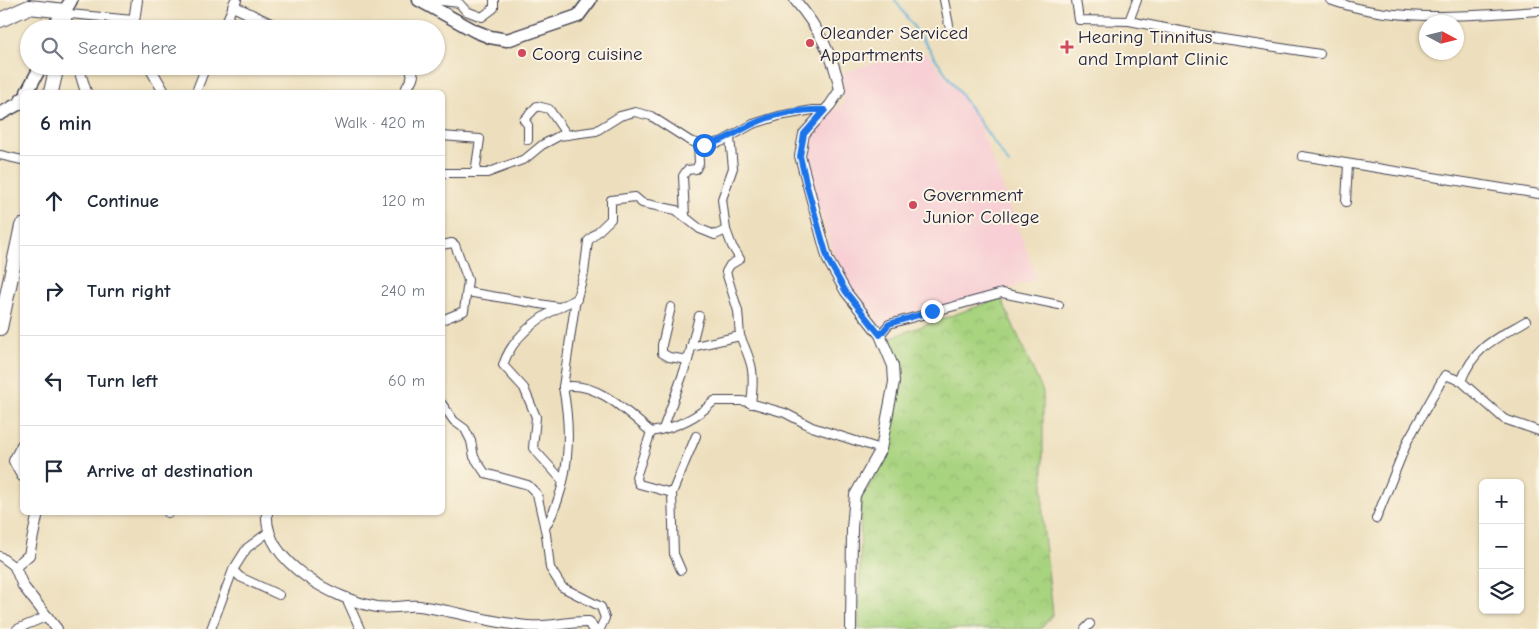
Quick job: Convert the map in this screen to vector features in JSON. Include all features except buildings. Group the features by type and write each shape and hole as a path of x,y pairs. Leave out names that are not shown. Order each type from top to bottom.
{"highway":[{"path":"0,20 29,7 69,8"},
{"path":"51,90 55,75"},
{"path":"0,328 20,235"}],"main road":[{"path":"419,0 475,31 490,37 508,40 578,16 590,0"},
{"path":"57,20 69,8"},
{"path":"28,90 36,75"},
{"path":"0,114 20,103"}],"street":[{"path":"134,20 136,0"},
{"path":"433,0 461,2 466,11 482,17 489,14 494,8 494,0"},
{"path":"944,0 949,25"},
{"path":"1076,0 1079,20 1129,20 1217,38 1320,54"},
{"path":"1129,20 1137,0"},
{"path":"1330,0 1348,7 1424,16 1539,11"},
{"path":"799,1 827,48 836,72 840,90 804,134 800,156 807,186 828,260 846,292 880,335 893,366 894,382 881,449 855,495 852,528 851,629"},
{"path":"227,20 234,3 265,20"},
{"path":"69,8 121,19"},
{"path":"81,75 85,90"},
{"path":"154,75 163,90"},
{"path":"197,90 203,75"},
{"path":"406,90 413,75"},
{"path":"528,140 528,125 524,120 537,106 549,109 567,135"},
{"path":"445,172 487,173 525,159 542,145 559,136 596,132 620,116 635,112 652,116 690,141 704,145 721,142 753,124 779,116 813,110 825,110"},
{"path":"445,136 480,139 475,173"},
{"path":"730,138 733,168 722,199 726,230 732,246 740,259 730,265 726,272 738,311 740,336 753,366 754,380 751,404"},
{"path":"685,216 682,176 687,170 696,169 699,163 698,144"},
{"path":"0,155 20,160"},
{"path":"1302,156 1539,194"},
{"path":"1346,202 1348,164"},
{"path":"545,528 550,520 568,456 568,422 563,387 588,241 611,219 612,200 635,197 642,203 676,210 700,229 715,235 726,230"},
{"path":"445,245 452,243 456,245 468,280 464,311 445,319"},
{"path":"467,292 558,307"},
{"path":"880,335 889,324 1002,293 1059,306"},
{"path":"562,480 533,448 536,417 524,388 504,365 509,348 538,320 558,307 577,299"},
{"path":"671,307 662,345 662,353 669,357 688,360"},
{"path":"663,429 688,360 699,316"},
{"path":"1461,381 1468,363 1477,352 1526,321"},
{"path":"692,347 740,336"},
{"path":"1376,519 1408,440 1445,375 1461,381 1504,419 1539,431"},
{"path":"563,387 574,384 602,395 627,411 651,432"},
{"path":"651,432 663,429 703,412 714,401 743,401 785,413 812,427 881,449"},
{"path":"445,408 454,422 465,429 474,457 486,473 528,485 537,494 545,528 550,568 562,587 601,607 605,618 600,629"},
{"path":"651,432 636,477 638,484 672,493"},
{"path":"681,570 674,554 672,493 696,436"},
{"path":"20,449 14,460 20,472"},
{"path":"15,567 29,555 37,515"},
{"path":"267,515 274,544 293,565 324,590 347,600 379,607 418,606 528,626 553,627 572,621 589,622 593,629"},
{"path":"211,629 233,570 247,548 270,531"},
{"path":"0,556 15,567 23,586 57,629"},
{"path":"233,570 240,577 279,595"},
{"path":"347,600 360,629"},
{"path":"20,628 48,616"}],"shaded area":[{"name":"Government Junior College","path":"915,51 928,54 976,114 1037,279 884,331 838,270 804,157 807,139 820,122 844,103 841,73"}],"green space":[{"path":"1001,298 1043,392 1043,526 1053,614 1041,629 859,629 861,498 875,477 885,455 898,367 889,338"}],"waterway":[{"path":"895,0 1009,164"}],"place":[{"name":"Oleander Serviced Appartments","path":"810,43"},
{"name":"Hearing Tinnitus and Implant Clinic","path":"1067,47"},
{"name":"Coorg cuisine","path":"522,53"},
{"name":"Government Junior College","path":"913,205"}],"route":[{"path":"704,145 721,142 753,124 779,116 813,110 825,110 804,134 800,156 828,260 846,292 880,335 889,324 932,311"}]}
